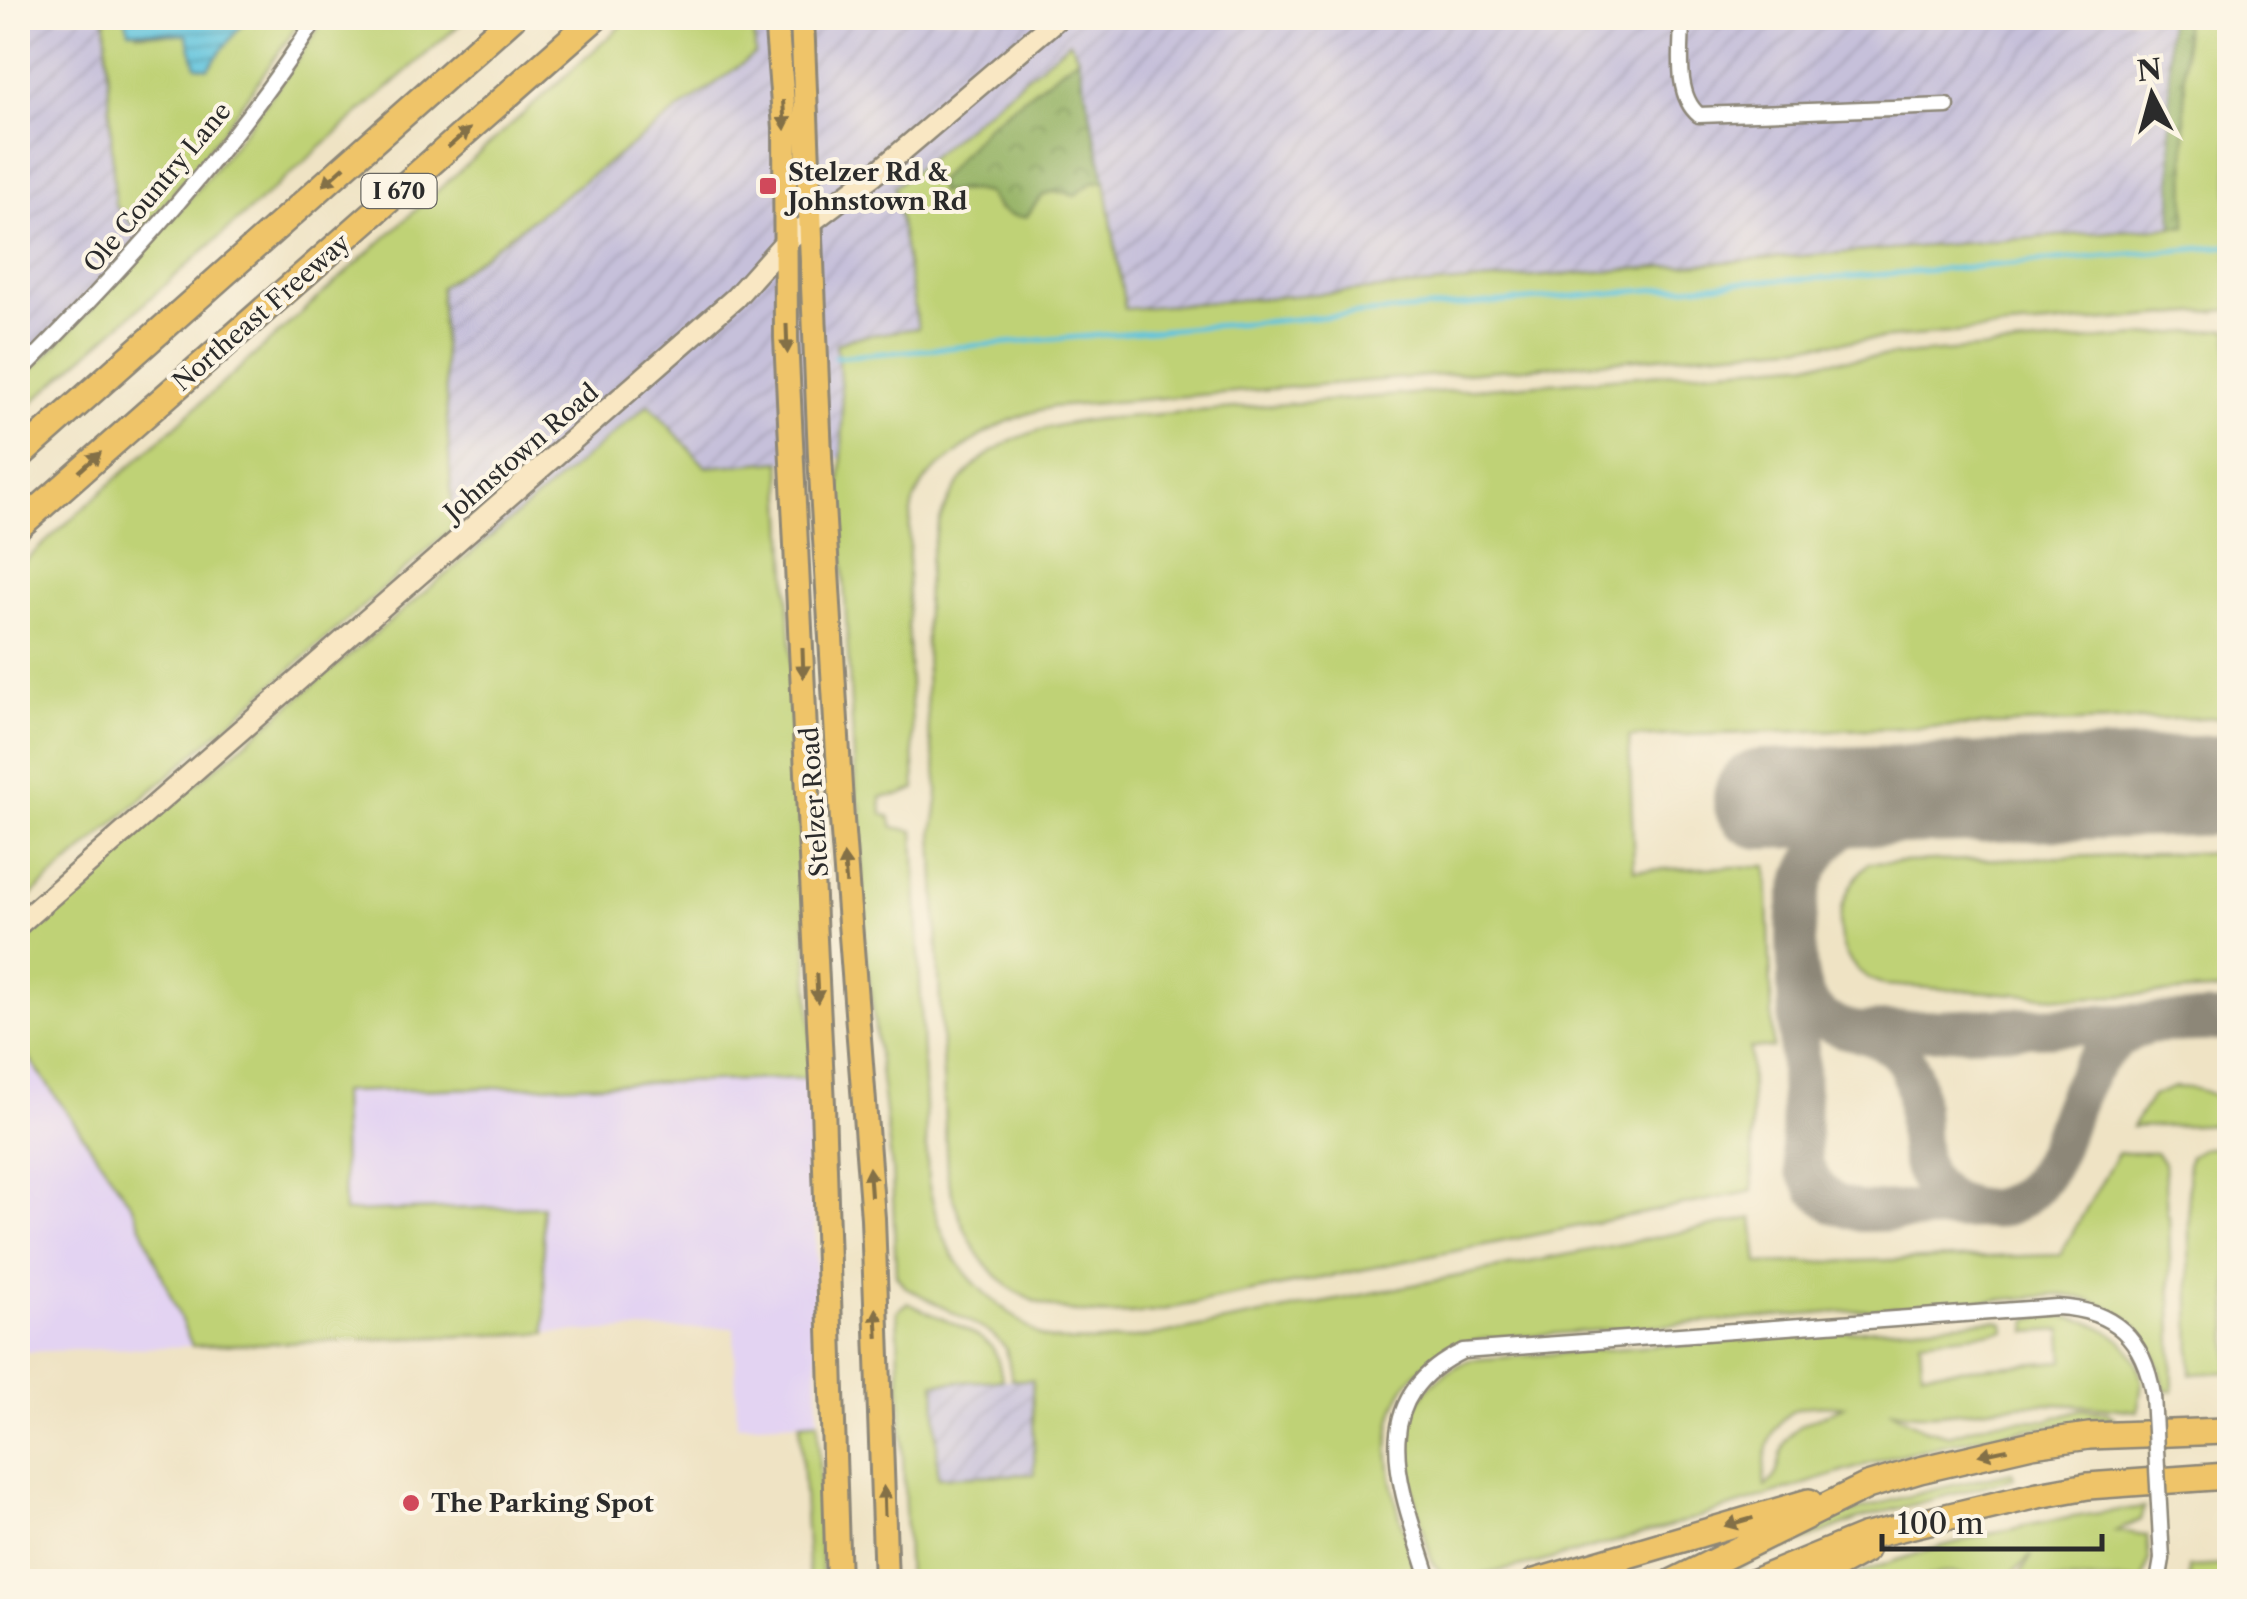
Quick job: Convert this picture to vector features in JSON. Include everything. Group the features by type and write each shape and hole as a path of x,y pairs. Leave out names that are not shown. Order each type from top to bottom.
{"highway":[{"name":"Northeast Freeway","path":"18,457 512,18"},
{"name":"Northeast Freeway","path":"18,527 596,18"},
{"path":"1534,1582 1866,1486 2032,1444 2089,1436 2225,1431"},
{"path":"1754,1582 1863,1537 1933,1520 2088,1486 2227,1476"},
{"path":"1673,1582 1866,1486"},
{"path":"1806,1582 1868,1548 1933,1520"}],"main road":[{"name":"Stelzer Road","path":"776,18 786,128 786,338 823,1105 838,1582"},
{"name":"Stelzer Road","path":"802,18 820,456 872,1218 886,1582"},
{"name":"Johnstown Road","path":"18,925 721,310 786,241 881,169 1058,18"}],"street":[{"name":"Ole Country Lane","path":"18,374 164,222 317,18"},
{"path":"1682,18 1684,92 1688,106 1699,115 1947,106"},
{"path":"1430,1582 1404,1493 1396,1438 1406,1402 1416,1385 1444,1360 1463,1350 2056,1307 2098,1314 2129,1336 2143,1355 2154,1394 2162,1559 2158,1582"}],"shaded area":[{"path":"18,18 105,18 115,205 153,244 18,383"},
{"path":"754,18 2168,18 2173,227 1125,309 1105,181 1078,57 1070,41 894,187 918,328 850,338 837,344 843,458 706,467 649,405 473,552 453,528 440,287 755,55"},
{"path":"18,1042 133,1207 192,1346 18,1352"},
{"path":"814,1078 818,1421 737,1425 734,1327 546,1333 541,1206 344,1212 340,1092"},
{"path":"1032,1379 1035,1474 938,1477 935,1382"}],"green space":[{"path":"105,18 125,18 137,33 187,35 196,66 208,68 247,18 303,18 222,132 141,233 115,205"},
{"path":"325,18 467,18 18,415 18,383 102,298 181,209 256,116"},
{"path":"630,18 754,18 755,54 440,287 453,528 18,907 18,567"},
{"path":"2168,18 2184,18 2186,226 2173,227"},
{"path":"2184,18 2229,18 2229,310 1053,407 1027,414 979,437 939,467 913,502 908,609 915,789 881,797 882,814 890,817 893,827 914,831 928,1181 933,1203 946,1241 965,1272 993,1300 1039,1335 1084,1342 1159,1335 1753,1218 1758,1264 2060,1255 2118,1153 2156,1153 2164,1163 2169,1215 2173,1391 2165,1391 2153,1352 2131,1323 2101,1304 2060,1295 1485,1339 1451,1348 1432,1359 1407,1384 1396,1406 1390,1429 1391,1476 1415,1581 908,1581 897,1311 908,1303 966,1330 993,1349 999,1364 1002,1380 935,1383 938,1477 1035,1474 1032,1380 1012,1380 1006,1348 992,1334 904,1286 896,1275 892,1169 862,921 861,808 856,796 839,491 842,418 836,344 850,338 918,328 894,187 1070,41 1078,57 988,125 940,192 988,193 998,210 1027,216 1040,195 1057,190 1075,195 1093,182 1105,181 1125,309 2185,226"},
{"path":"1078,57 1105,181 1093,182 1075,195 1046,194 1027,216 1020,217 1003,212 987,193 940,192 937,182 988,125"},
{"path":"2229,329 2229,717 1629,737 1634,870 1767,866 1773,1048 1750,1048 1753,1191 1153,1312 1112,1315 1044,1305 1016,1292 993,1272 974,1246 958,1213 947,1173 933,831 938,791 927,702 926,601 930,558 940,521 955,489 977,463 1008,443 1048,428 1098,419"},
{"path":"649,404 706,467 781,461 814,1078 341,1092 344,1212 542,1206 546,1333 192,1346 133,1207 18,1042 18,933"},
{"path":"2229,852 2229,990 2075,998 1885,985 1852,964 1843,948 1841,913 1846,895 1869,863"},
{"path":"2175,1087 2203,1091 2217,1098 2226,1113 2227,1124 2132,1127 2152,1096"},
{"path":"2203,1148 2229,1148 2229,1389 2228,1372 2191,1374 2188,1165 2190,1156"},
{"path":"2047,1315 2077,1319 2118,1338 2129,1349 2141,1378 2137,1411 2038,1404 1933,1414 1889,1410 1923,1428 1949,1435 1994,1421 2048,1420 2081,1409 2114,1418 1994,1434 1894,1456 1658,1530 1462,1579 1444,1574 1431,1559 1410,1473 1410,1420 1421,1397 1440,1377 1470,1360 1996,1320 2004,1323 2005,1331 1920,1340 1922,1372 2064,1361 2062,1330 2027,1332 2028,1320","holes":["1844,1406 1802,1425 1788,1436 1777,1471 1765,1487 1767,1451 1783,1419 1804,1407"]},
{"path":"818,1421 822,1581 809,1581 800,1423"},
{"path":"2012,1472 2014,1478 1858,1519 1706,1581 1682,1582 1847,1514"},
{"path":"2144,1507 2140,1520 2116,1531 2147,1535 2149,1560 2143,1581 2016,1581 2032,1555 2004,1581 1952,1573 1921,1581 1841,1581 1990,1534"},
{"path":"2229,1565 2229,1581 2189,1581 2189,1567"}],"water":[{"path":"125,18 247,18 208,68 196,66 187,35 129,30"}],"waterway":[{"path":"835,357 2230,246"}],"taxiway":[{"path":"1913,795 1875,809 1841,830 1822,849 1805,880 1796,924 1798,972 1806,1000 1826,1021 1860,1032 2230,1021"},
{"path":"1797,980 1804,1167 1815,1187 1835,1204 1861,1212 1992,1209 2021,1198 2041,1178 2055,1153 2092,1067 2114,1043 2145,1025"},
{"path":"1861,1033 1893,1047 1909,1068 1927,1177 1945,1197 1978,1209"}],"runway":[{"path":"1763,799 2230,785"}],"place":[{"name":"Stelzer Rd & Johnstown Rd","path":"768,186"},
{"name":"The Parking Spot","path":"411,1503"}]}
